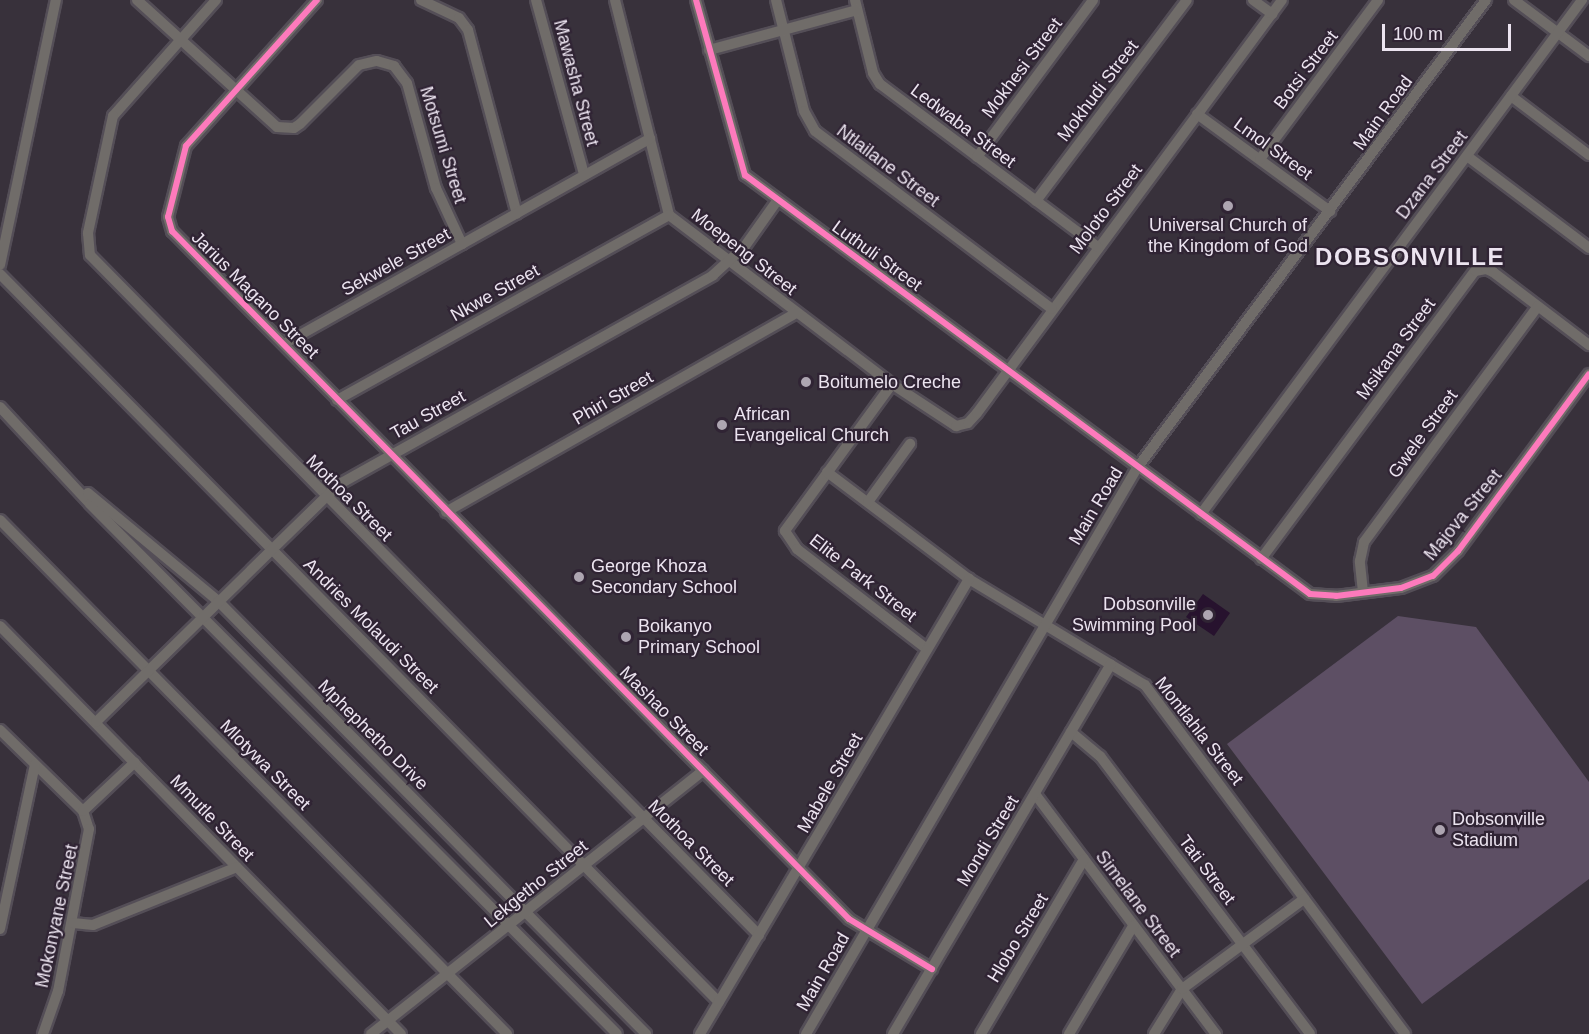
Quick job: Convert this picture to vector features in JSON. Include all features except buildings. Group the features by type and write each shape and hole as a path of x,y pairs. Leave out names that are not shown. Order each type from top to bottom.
{"street":[{"path":"0,265 56,0"},
{"name":"Motsumi Street","path":"137,0 276,127 294,128 359,64 377,61 394,66 407,83 436,188 462,244"},
{"path":"180,40 216,0"},
{"name":"Jarius Magano Street","path":"317,0 183,153 169,224 178,239 284,344 390,456"},
{"path":"421,0 459,18 468,30 517,214"},
{"name":"Mawasha Street","path":"536,0 584,174"},
{"name":"Moepeng Street","path":"615,0 669,215 796,314 950,424"},
{"name":"Luthuli Street","path":"696,0 741,169 777,201 1137,468"},
{"name":"Ntlailane Street","path":"776,0 804,111 815,131 1052,309"},
{"name":"Mokhesi Street","path":"977,157 1093,0"},
{"name":"Mokhudi Street","path":"1036,201 1187,0"},
{"path":"1253,0 1272,14"},
{"name":"Moloto Street","path":"950,424 968,423 1282,0"},
{"name":"Botsi Street","path":"1260,159 1378,0"},
{"name":"Main Road","path":"806,1034 1137,468 1486,0"},
{"path":"1514,0 1589,56"},
{"name":"Dzana Street","path":"1201,514 1582,0"},
{"path":"709,50 784,31 856,5"},
{"name":"Ledwaba Street","path":"856,5 876,80 1098,247"},
{"name":"Mothoa Street","path":"180,40 113,116 88,233 88,251 324,497 759,934"},
{"path":"1511,96 1589,155"},
{"name":"Lmol Street","path":"1197,114 1330,211"},
{"name":"Sekwele Street","path":"284,344 650,139"},
{"path":"1467,156 1589,248"},
{"name":"Tau Street","path":"96,722 324,497 390,456 729,263 777,201"},
{"name":"Nkwe Street","path":"337,400 669,215"},
{"name":"Msikana Street","path":"1261,559 1475,271 1486,269 1493,272 1589,345"},
{"name":"Andries Molaudi Street","path":"0,274 719,1002"},
{"name":"Gwele Street","path":"1363,592 1360,561 1364,542 1538,306"},
{"name":"Phiri Street","path":"446,512 796,314"},
{"name":"Majova Street","path":"1137,468 1310,594 1336,596 1416,584 1444,567 1589,374"},
{"name":"Elite Park Street","path":"892,384 787,526 789,542 927,649"},
{"name":"Mphephetho Drive","path":"0,407 617,1034"},
{"path":"868,502 910,444"},
{"name":"Mashao Street","path":"390,456 800,867 849,919 932,969"},
{"name":"Montlahla Street","path":"827,472 969,579 1145,685 1159,700 1405,1034"},
{"name":"Mphephetho Drive","path":"64,474 218,601 646,1034"},
{"name":"Mlotywa Street","path":"0,520 507,1034"},
{"name":"Mabele Street","path":"700,1034 969,579"},
{"name":"Mmutle Street","path":"0,626 401,1034"},
{"name":"Mondi Street","path":"893,1034 1111,664"},
{"path":"0,730 82,811 135,762"},
{"name":"Tati Street","path":"1071,732 1100,756 1310,1034"},
{"path":"0,929 35,765"},
{"name":"Lekgetho Street","path":"371,1034 389,1022 447,973 511,927 703,771"},
{"name":"Simelane Street","path":"1035,794 1216,1034"},
{"name":"Mokonyane Street","path":"43,1034 55,1003 90,835 82,811"},
{"name":"Hlobo Street","path":"981,1034 1084,859"},
{"path":"73,924 93,925 237,867"},
{"path":"1154,1034 1182,989 1304,899"},
{"path":"1069,1034 1133,926"}],"shaded area":[{"name":"Dobsonville Swimming Pool","path":"1203,594 1230,613 1214,636 1186,617"},
{"name":"Dobsonville Stadium","path":"1398,616 1476,627 1589,782 1589,879 1422,1004 1227,744"}],"cycle path":[{"path":"317,0 186,146 168,217 172,231 849,919 932,969"},
{"path":"696,0 745,175 1310,594 1336,596 1401,588 1433,576 1458,551 1589,374"}],"place":[{"name":"Universal Church of the Kingdom of God","path":"1228,206"},
{"name":"Boitumelo Creche","path":"806,382"},
{"name":"African Evangelical Church","path":"722,425"},
{"name":"George Khoza Secondary School","path":"579,577"},
{"name":"Dobsonville Swimming Pool","path":"1208,615"},
{"name":"Boikanyo Primary School","path":"626,637"},
{"name":"Dobsonville Stadium","path":"1440,830"}],"district":[{"name":"DOBSONVILLE","path":"1410,257"}]}
